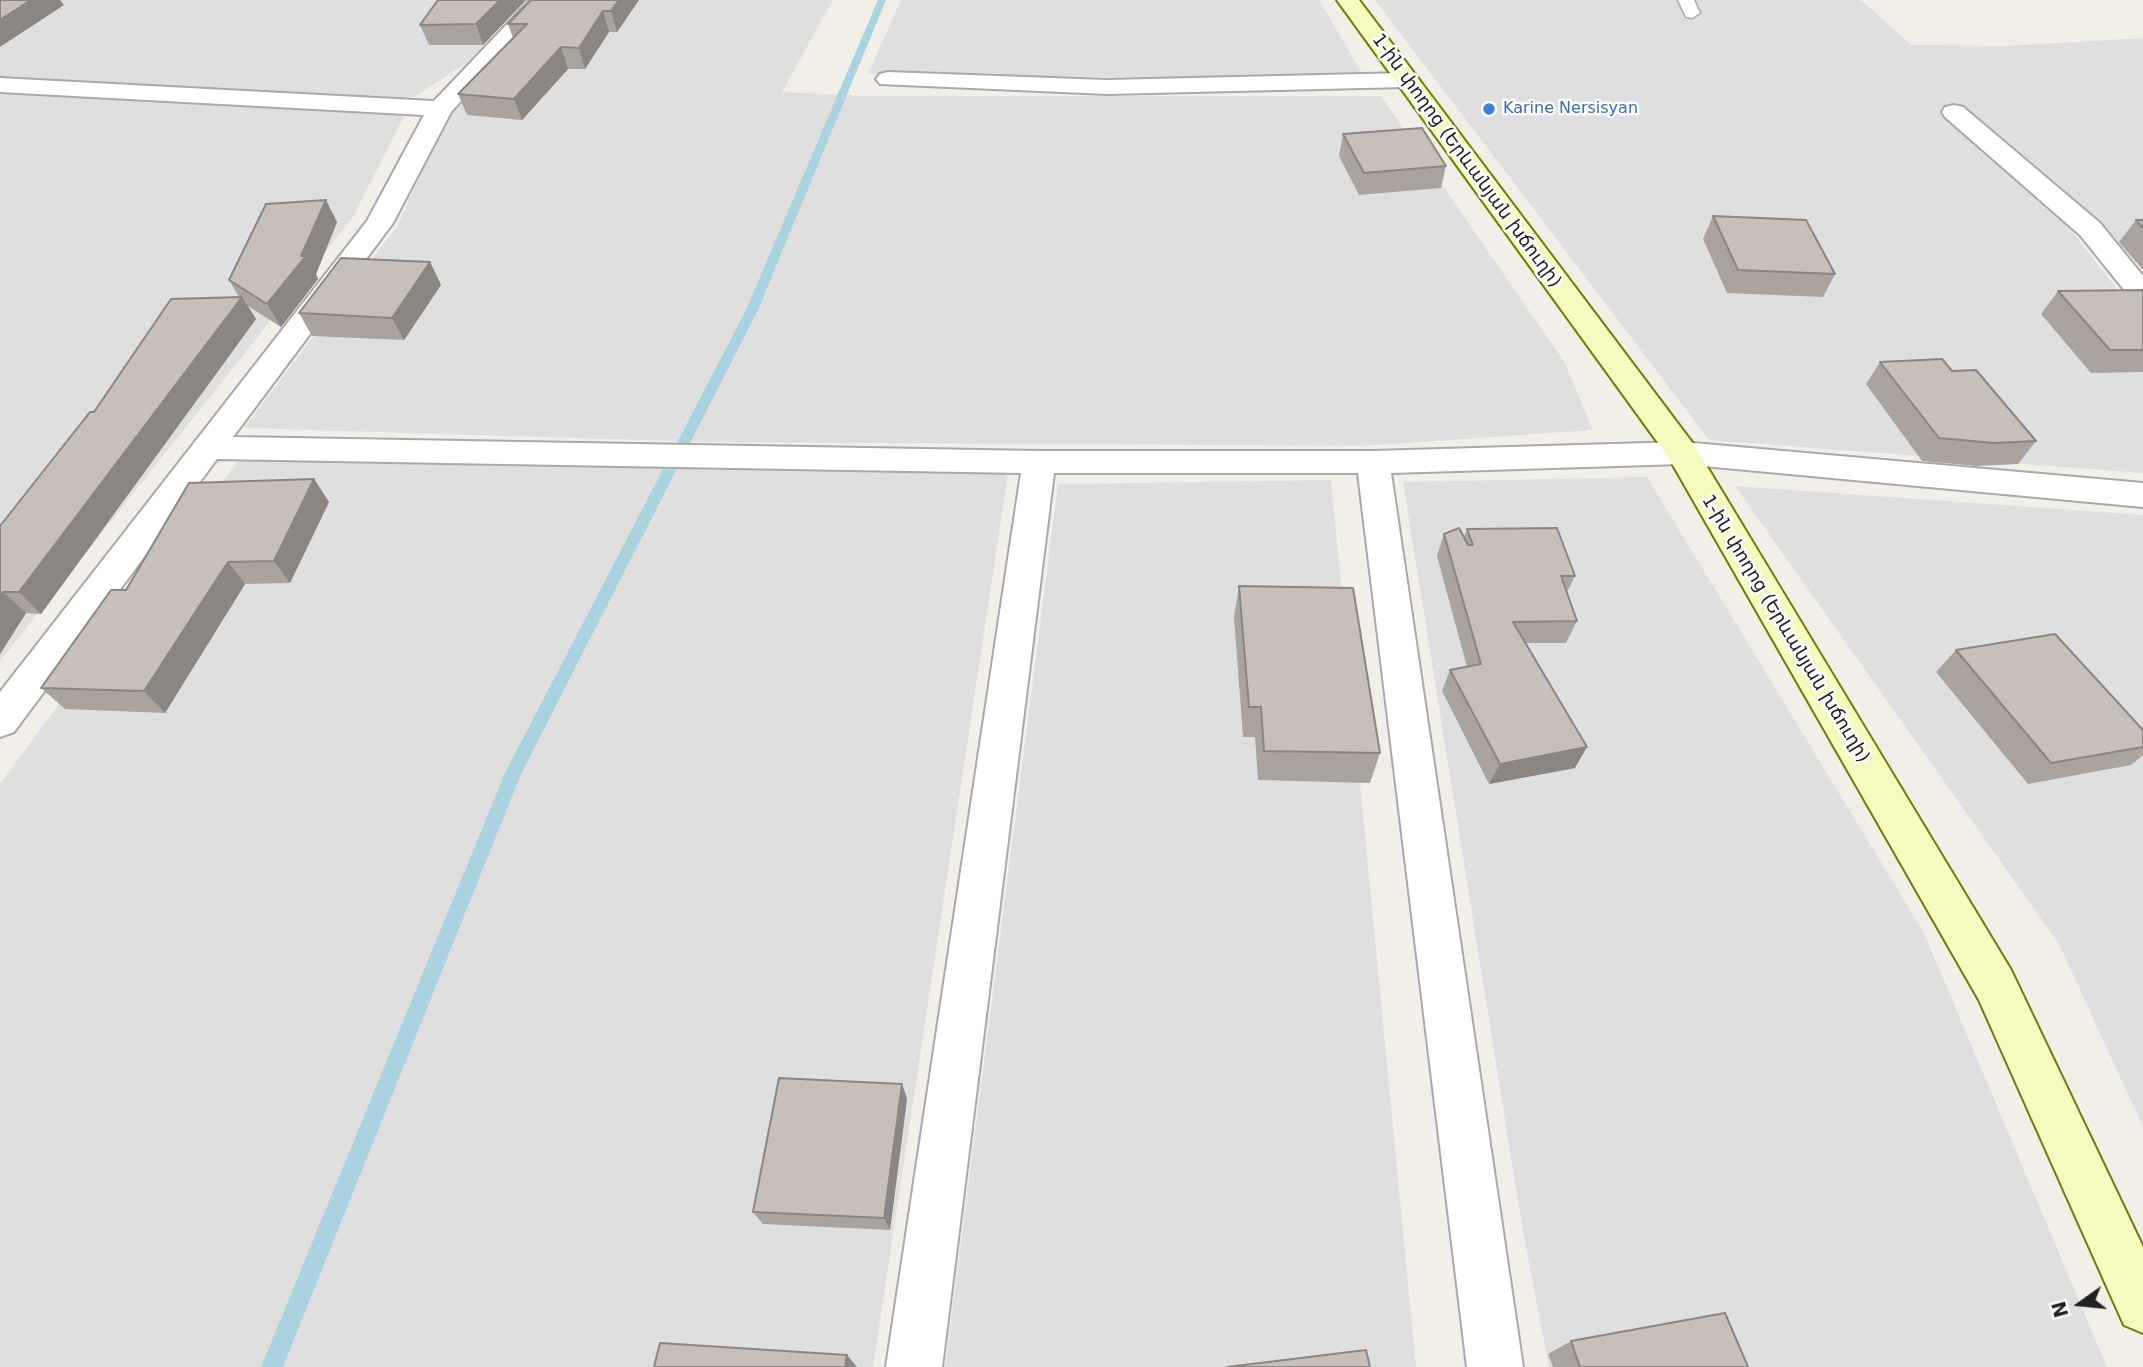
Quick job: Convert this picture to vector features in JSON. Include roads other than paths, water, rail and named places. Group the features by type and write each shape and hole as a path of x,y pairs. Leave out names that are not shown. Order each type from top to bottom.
{"main road":[{"name":"1-ին փողոց (Երևանյան խճուղի)","path":"1348,0 1682,453 1995,985 2143,1306"}],"street":[{"path":"0,721 379,223 440,109 542,0"},
{"path":"888,79 1107,87 1406,80"},
{"path":"0,85 440,109"},
{"path":"1954,112 2090,229 2143,295"},
{"path":"210,448 1039,462 1373,462 1682,453 2143,495"},
{"path":"914,1367 1039,462"},
{"path":"1373,462 1494,1367"}],"waterway":[{"path":"272,1367 513,773 752,310 882,0"}],"place":[{"name":"Karine Nersisyan","path":"1489,109"}]}
